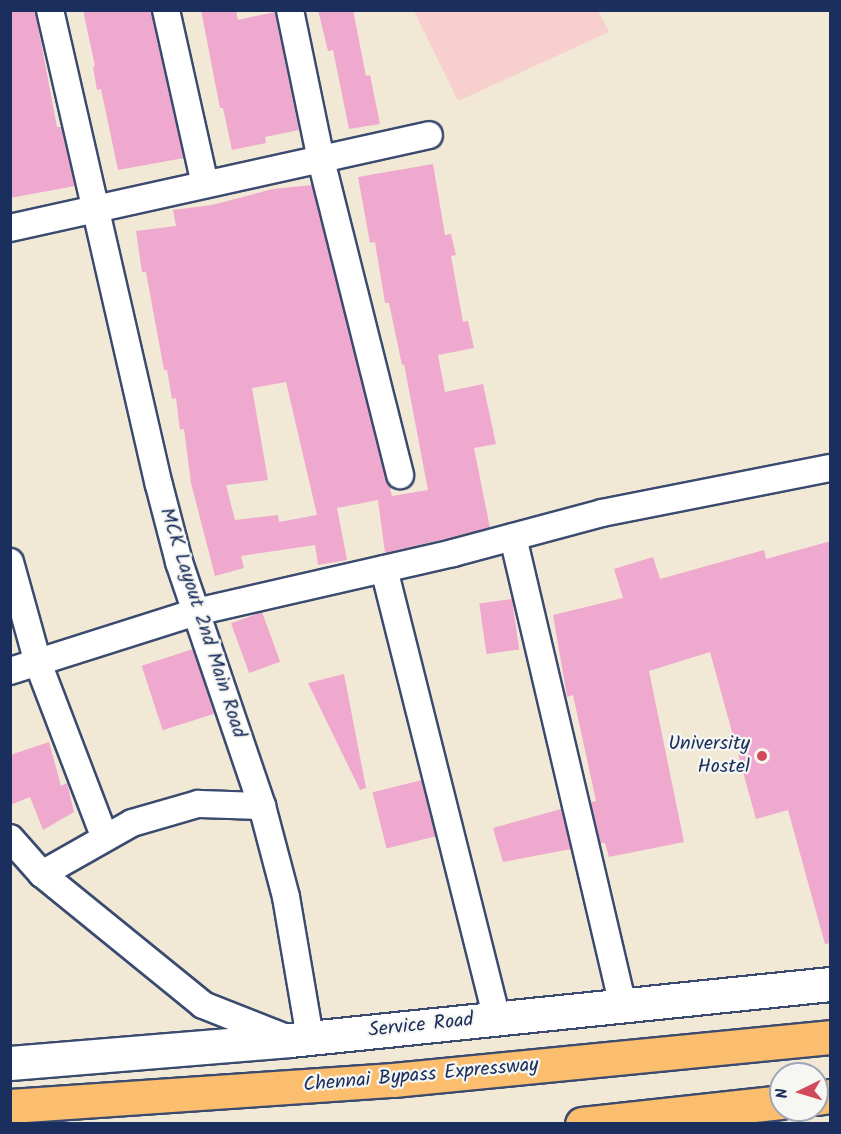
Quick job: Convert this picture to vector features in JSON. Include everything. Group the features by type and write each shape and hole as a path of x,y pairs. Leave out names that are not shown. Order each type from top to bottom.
{"highway":[{"name":"Chennai Bypass Expressway","path":"10,1106 393,1080 831,1037"},
{"path":"582,1124 769,1103"}],"street":[{"name":"MCK Layout 2nd Main Road","path":"50,10 93,208 178,562 262,806 286,897 300,1038"},
{"path":"166,10 205,184"},
{"path":"290,10 321,160 399,475"},
{"path":"10,228 429,135"},
{"path":"10,670 196,612 384,569 602,513 831,468"},
{"path":"513,537 623,1005"},
{"path":"10,562 38,663 105,838"},
{"path":"384,569 497,1018"},
{"path":"42,874 132,823 198,804 262,806"},
{"path":"10,838 42,874 203,1005 300,1038"},
{"name":"Service Road","path":"10,1063 300,1038 831,984"}],"shaded area":[{"path":"414,11 598,11 609,32 458,101"}],"building":[{"path":"10,10 35,10 57,127 61,127 75,186 10,198"},
{"path":"83,10 151,10 184,158 118,170 101,89 97,90 93,67 95,66"},
{"path":"201,10 236,10 238,20 275,12 299,130 265,137 266,143 232,150 223,108 220,108"},
{"path":"318,10 353,10 366,76 370,75 380,124 349,129 333,50 328,51"},
{"path":"433,164 445,235 451,234 456,255 451,256 463,322 468,321 474,348 438,355 445,392 483,384 496,444 474,448 490,528 385,553 378,500 337,508 347,560 318,565 315,545 241,556 244,568 215,576 191,483 184,429 180,430 176,398 172,399 167,370 164,370 146,272 142,272 136,231 176,226 173,210 212,205 273,189 312,185 392,496 428,490 404,364 402,365 389,303 385,303 375,242 370,243 358,177","holes":["286,382 317,515 279,522 278,515 235,520 226,485 268,480 252,388"]},
{"path":"831,541 831,943 825,944 788,810 756,819 710,652 649,671 684,842 609,857 605,843 600,843 591,802 596,801 573,695 567,697 553,615 623,598 614,569 653,557 660,579 764,550 766,559"},
{"path":"512,599 519,650 486,654 479,604"},
{"path":"262,612 280,662 249,673 231,623"},
{"path":"193,649 214,714 163,730 142,666"},
{"path":"344,674 366,788 360,790 308,683"},
{"path":"49,742 61,786 67,783 74,812 43,830 30,797 10,805 10,755"},
{"path":"422,780 436,836 387,849 373,792"},
{"path":"561,809 571,849 503,862 493,828"}],"place":[{"name":"University Hostel","path":"762,756"}]}
